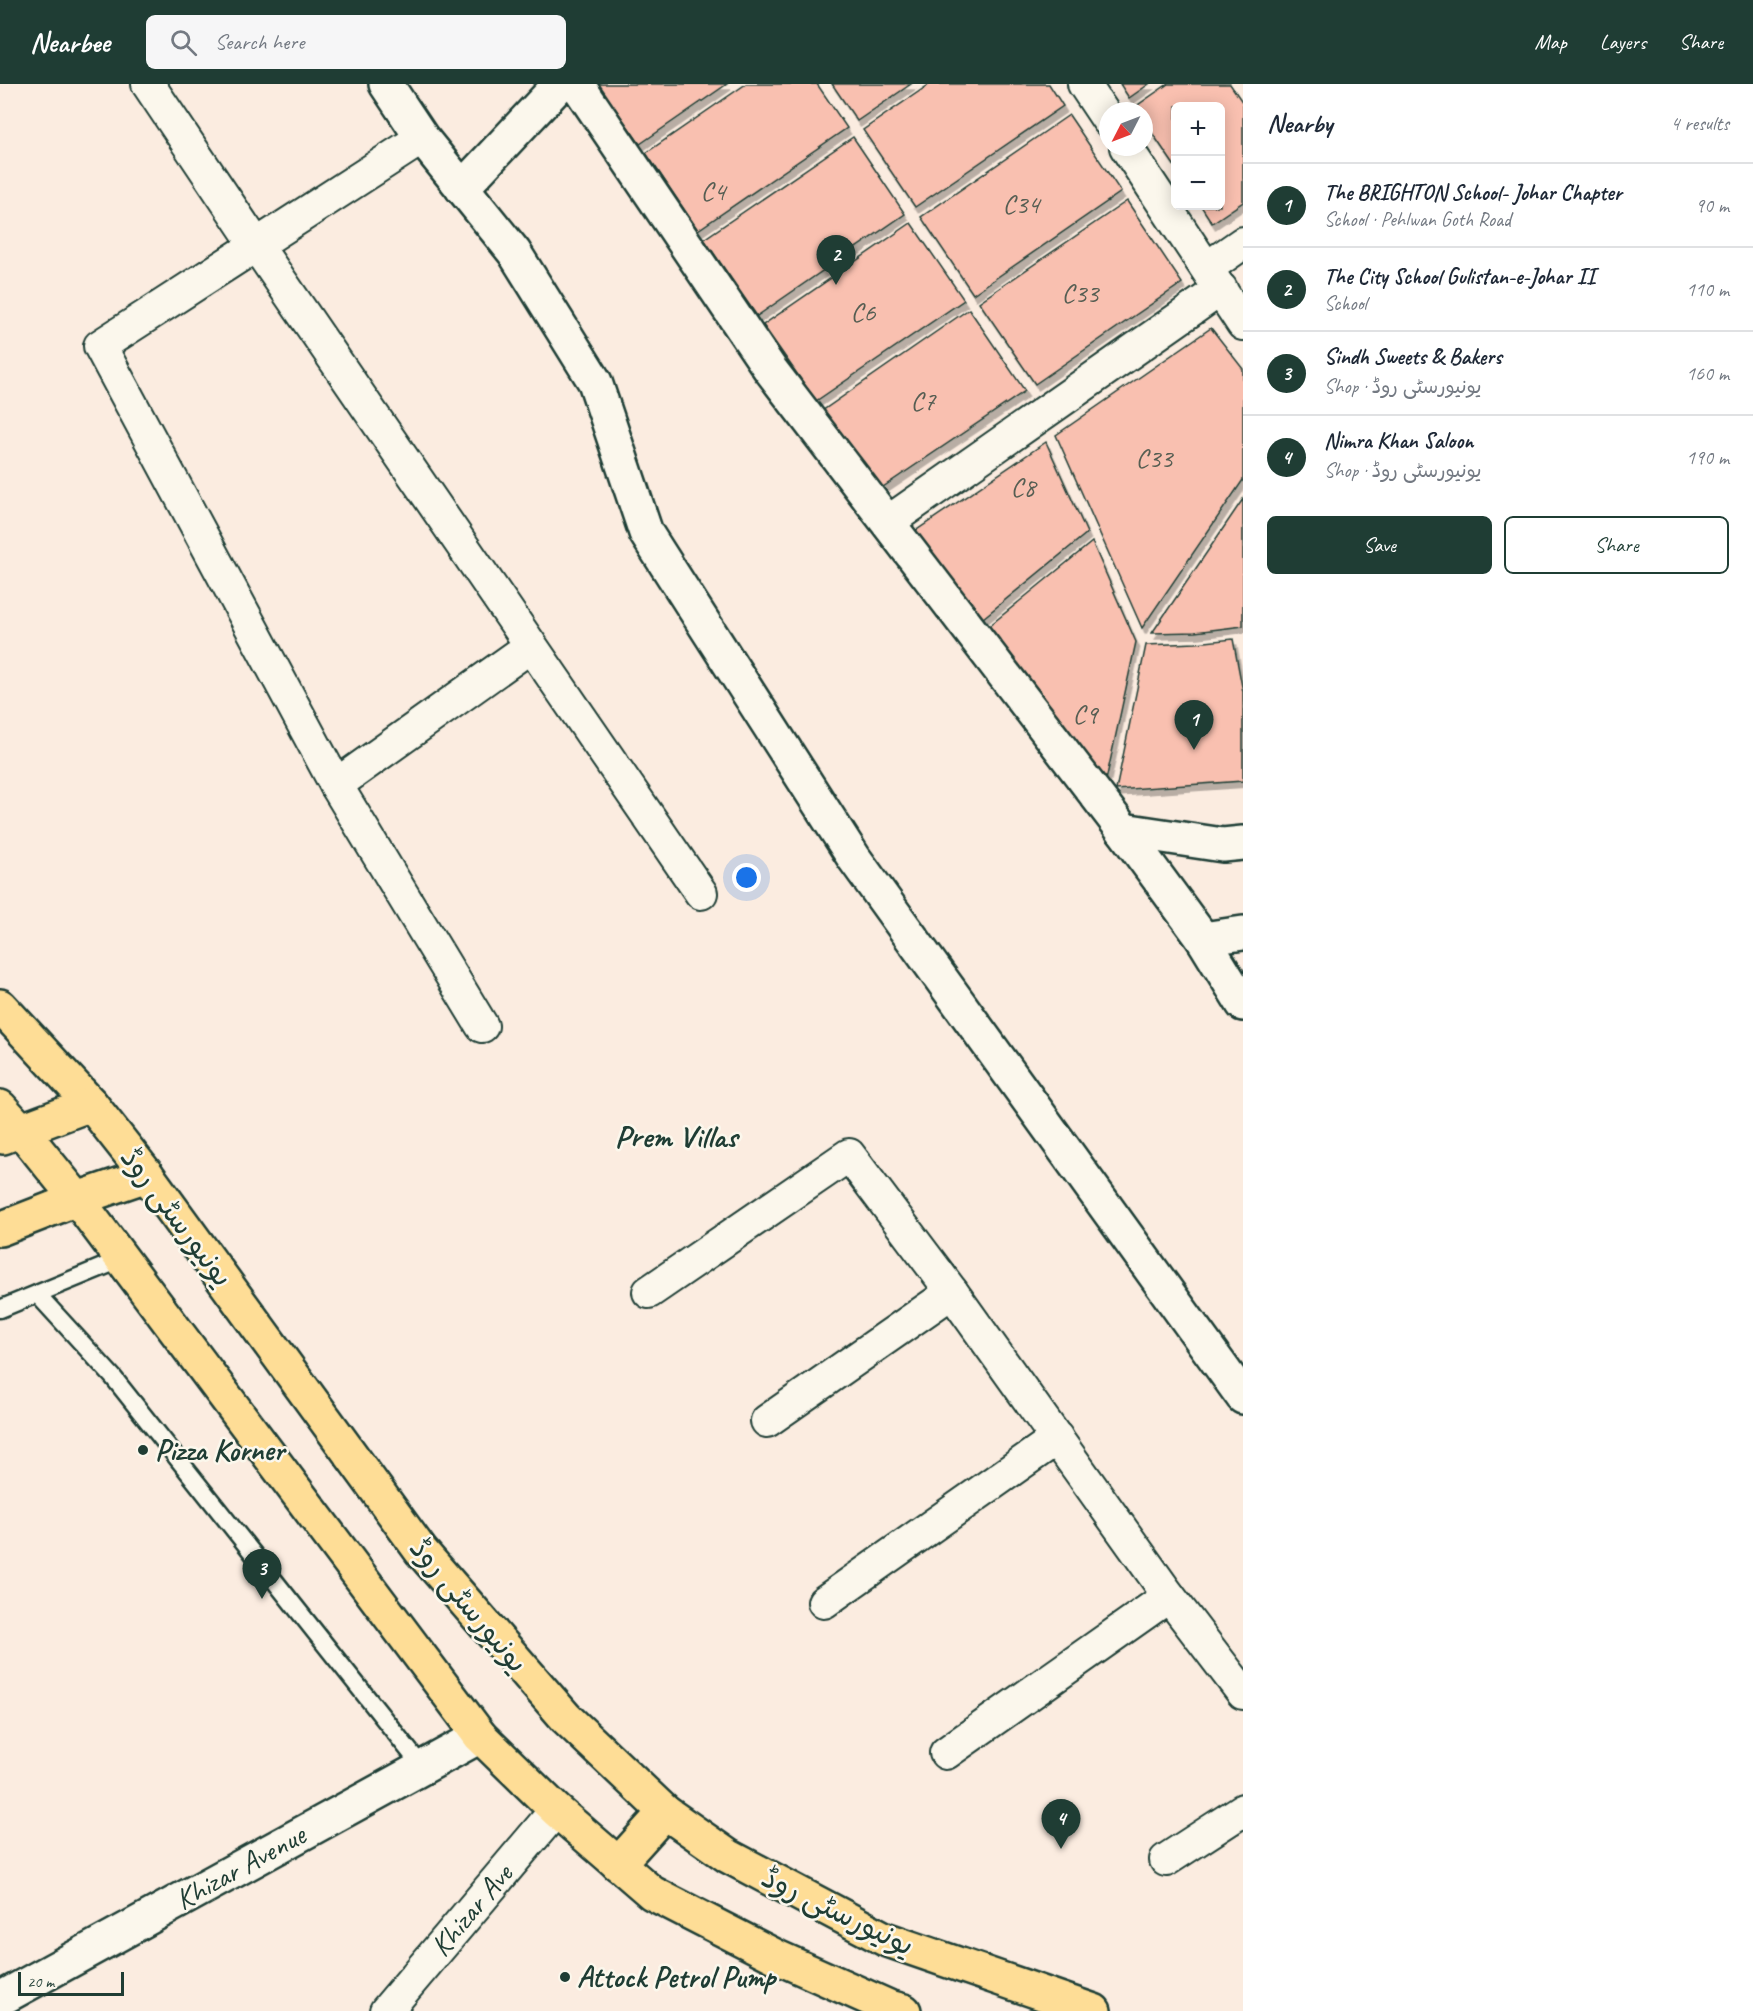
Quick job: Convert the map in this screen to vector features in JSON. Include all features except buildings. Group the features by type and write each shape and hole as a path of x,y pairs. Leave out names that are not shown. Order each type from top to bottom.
{"main road":[{"path":"386,84 422,138 514,252 595,382 646,533 854,858 1243,1397"},
{"path":"462,188 560,84"},
{"path":"577,84 770,369 1123,830 1203,939 1243,1004"},
{"path":"1123,830 1223,845 1243,843"},
{"path":"1203,939 1243,933"},
{"name":"یونیورسٹی روڈ","path":"0,1006 91,1104 147,1175 421,1551 566,1718 665,1812 728,1856 885,1939 1094,2011"},
{"path":"91,1104 7,1125 77,1199 480,1736 556,1810 652,1893 766,1952 889,2007 904,2011"},
{"path":"0,1229 147,1175"},
{"name":"Khizar Avenue","path":"0,1999 480,1736"},
{"path":"618,1864 665,1812"}],"street":[{"path":"148,84 701,893"},
{"path":"1084,84 1099,106"},
{"path":"422,138 100,346 336,785 482,1026"},
{"path":"1132,156 1243,324"},
{"path":"888,522 1214,279 1243,243"},
{"path":"336,785 531,646"},
{"path":"649,1292 849,1155 952,1292 1169,1596 1243,1693"},
{"path":"767,1421 952,1292"},
{"path":"824,1602 1057,1438"},
{"path":"946,1753 1169,1596"},
{"name":"Khizar Ave","path":"386,2011 556,1810"},
{"path":"1166,1860 1243,1810"}],"lane":[{"path":"0,1309 122,1259"},
{"path":"37,1294 114,1377 423,1768"}],"place":[{"name":"The City School Gulistan-e-Johar II","path":"836,285"},
{"name":"The BRIGHTON School- Johar Chapter","path":"1194,750"},
{"name":"Pizza Korner","path":"143,1450"},
{"name":"Sindh Sweets & Bakers","path":"262,1599"},
{"name":"Nimra Khan Saloon","path":"1061,1849"},
{"name":"Attock Petrol Pump","path":"565,1977"}],"district":[{"name":"Prem Villas","path":"676,1136"}]}
